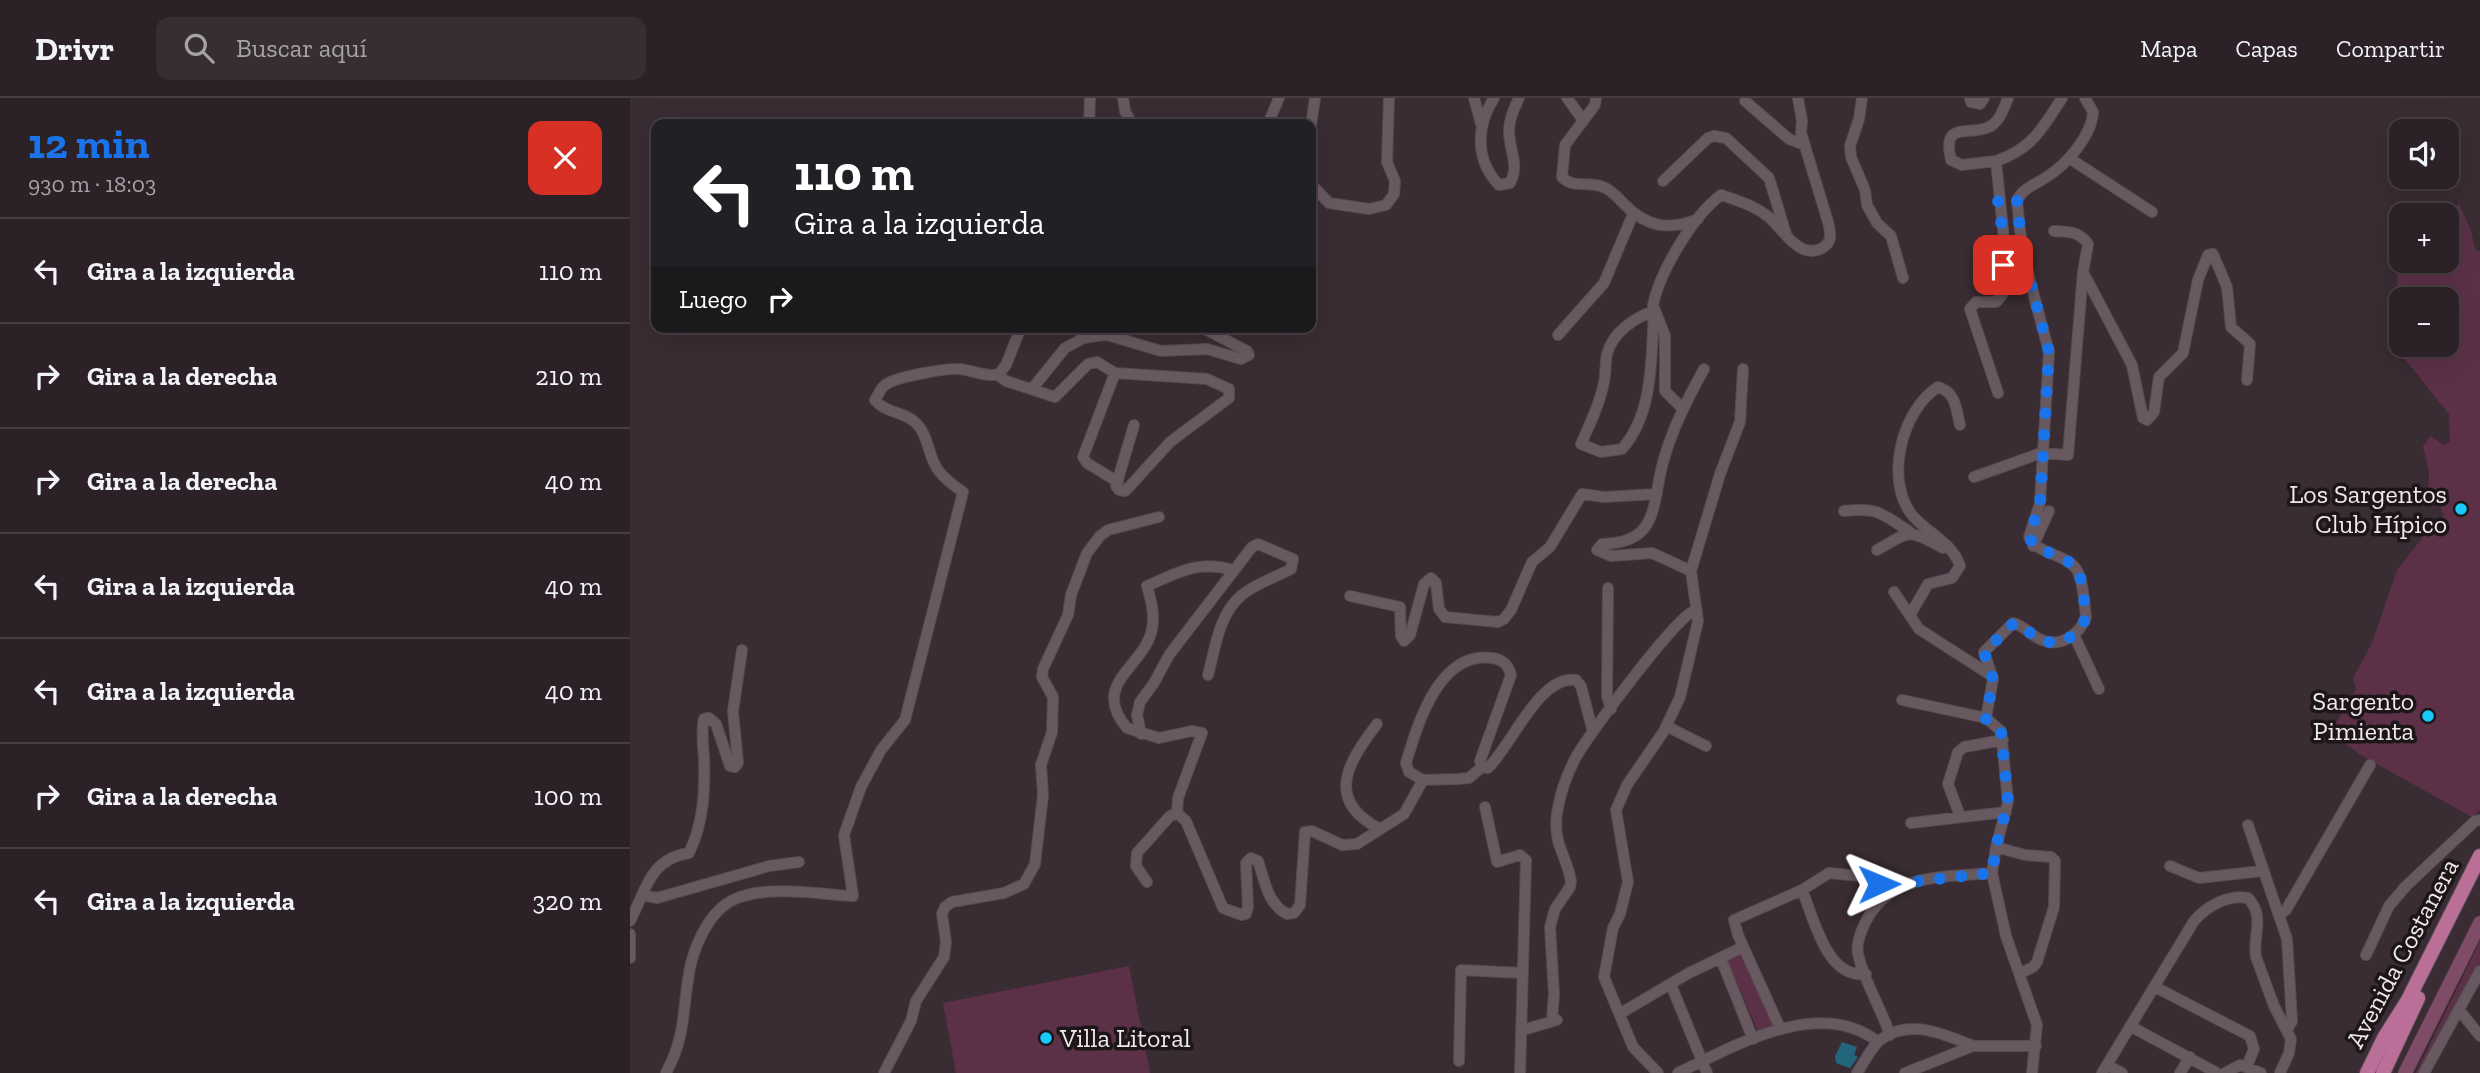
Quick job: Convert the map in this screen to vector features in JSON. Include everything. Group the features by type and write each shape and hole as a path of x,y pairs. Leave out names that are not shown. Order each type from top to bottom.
{"main road":[{"name":"Avenida Costanera","path":"2367,1073 2384,1038 2409,1000 2480,856"},
{"name":"Avenida Costanera","path":"2383,1073 2480,874"},
{"path":"2373,1073 2409,1000"}],"street":[{"path":"1089,119 1090,98"},
{"path":"1123,98 1129,119"},
{"path":"1270,119 1279,98"},
{"path":"1312,119 1315,98"},
{"path":"1316,189 1329,203 1369,209 1386,205 1394,194 1395,181 1387,162 1389,98"},
{"path":"1474,98 1481,124"},
{"path":"1494,98 1481,124 1479,136 1489,174 1499,185 1510,183 1514,176 1515,158 1509,132 1512,114 1520,98"},
{"path":"1567,98 1583,120"},
{"path":"1596,98 1595,105 1565,145 1562,177 1577,185 1604,187 1633,214 1664,228 1700,218"},
{"path":"1654,311 1637,317 1616,336 1608,353 1604,383 1581,444 1601,452 1622,449 1630,439 1649,389 1654,311 1654,300 1679,241 1710,203 1721,195 1738,200 1766,215 1788,240 1796,245 1816,250 1824,247 1831,235 1801,133 1798,98"},
{"path":"1862,98 1859,119 1850,146 1851,158 1865,190 1867,205 1877,223 1891,236 1903,278"},
{"path":"1970,98 1975,104 1980,104 1984,98"},
{"path":"2008,98 1993,125 1958,131 1952,135 1948,147 1951,160 1962,165 1996,161 2023,149 2034,140 2062,98"},
{"path":"1986,719 1992,676 1984,652 2014,623 2047,642 2060,641 2074,635 2086,617 2076,569 2070,563 2033,545 2029,537 2040,503 2049,352 2029,277 2017,200 2029,187 2049,176 2069,158 2093,118 2091,105 2085,98"},
{"path":"1745,101 1789,139 1805,145"},
{"path":"1663,181 1708,138 1726,138 1769,178 1788,240"},
{"path":"2069,158 2152,212"},
{"path":"1996,161 2005,249 2003,295 1996,302 1976,302 1970,309 1998,393"},
{"path":"1998,200 2017,200"},
{"path":"1558,335 1604,284 1633,214"},
{"path":"1974,477 2041,453 2068,455 2083,272 2088,244 2074,232 2054,231"},
{"path":"2083,272 2132,365 2143,418 2147,420 2154,412 2159,377 2183,353 2198,280 2208,255 2213,254 2227,287 2231,327 2250,344 2247,380"},
{"path":"1654,311 1665,336 1665,391 1682,408"},
{"path":"998,375 1006,365 1019,333"},
{"path":"1032,389 1065,348 1084,338 1096,336 1107,335 1161,351 1208,349 1241,359 1250,355 1212,333"},
{"path":"666,1073 683,1034 693,953 718,912 734,899 752,895 784,892 853,896 844,835 861,787 881,750 905,720 963,492 937,469 923,433 916,423 906,416 881,408 875,400 884,385 933,372 959,369 983,376 998,375 1055,397 1088,364 1097,362 1115,373 1207,379 1229,389 1231,394 1156,454 1125,491 1119,490 1116,486 1133,425"},
{"path":"1691,571 1652,554 1611,556 1597,551 1602,544 1616,544 1637,536 1651,519 1663,460 1682,408 1704,369"},
{"path":"1658,1073 1633,1047 1604,977 1608,948 1628,882 1616,810 1627,785 1666,726 1680,697 1698,621 1691,571 1720,474 1740,422 1743,369"},
{"path":"1115,373 1083,457 1087,463 1118,482"},
{"path":"1910,615 1928,584 1952,578 1959,571 1959,561 1911,514 1904,500 1898,471 1900,452 1916,407 1938,387 1947,390 1952,397 1960,425"},
{"path":"1350,596 1400,607 1401,636 1404,641 1410,635 1424,584 1432,578 1436,583 1439,609 1445,617 1498,622 1511,610 1532,562 1550,547 1582,494 1604,497 1657,495"},
{"path":"1844,511 1868,508 1910,532 1947,547"},
{"path":"2033,545 2049,511"},
{"path":"884,1073 911,1021 916,1001 944,957 946,942 942,915 945,907 952,902 1004,893 1024,884 1035,864 1043,795 1041,765 1052,732 1053,697 1042,677 1043,669 1068,615 1071,594 1087,553 1108,530 1159,517"},
{"path":"1877,550 1910,532"},
{"path":"1141,734 1137,715 1140,702 1169,655 1233,569 1258,544 1293,559 1291,569 1243,594 1231,607 1221,627 1208,675"},
{"path":"1177,813 1178,798 1202,733 1192,731 1159,738 1127,728 1114,707 1114,692 1124,672 1150,636 1152,607 1147,586 1198,565 1233,569"},
{"path":"1608,588 1609,707"},
{"path":"1895,592 1919,629 1992,676"},
{"path":"1523,1030 1555,1020 1549,927 1555,909 1570,887 1571,881 1556,840 1557,814 1570,770 1609,707 1680,620 1695,611"},
{"path":"2074,635 2099,689"},
{"path":"630,921 652,872 668,859 689,853 696,835 702,818 705,781 705,719 709,718 716,724 730,766 735,767 738,763 733,711 742,650"},
{"path":"1482,767 1480,761 1511,675 1505,663 1491,658 1474,658 1455,667 1427,704 1406,763 1409,772 1423,780 1469,778 1482,767 1488,768 1505,749 1538,700 1556,683 1573,679 1579,682 1593,732"},
{"path":"1902,700 1986,719 1997,726 2003,740 2008,802 1992,873 2006,936 2037,1025 2032,1073"},
{"path":"1589,714 1609,707"},
{"path":"1377,723 1351,762 1345,787 1354,808 1367,823 1380,829"},
{"path":"1666,726 1706,746"},
{"path":"1960,816 1948,791 1958,752 1964,747 2003,740"},
{"path":"2280,914 2286,909 2370,765"},
{"path":"1177,813 1186,821 1220,903 1226,910 1242,915 1248,907 1246,863 1249,860 1258,861 1266,890 1283,913 1290,914 1297,911 1300,905 1305,832 1312,831 1349,846 1357,844 1388,827 1404,814 1423,780"},
{"path":"1485,807 1497,862 1520,855 1526,860 1521,1073"},
{"path":"1911,823 2006,812"},
{"path":"1147,882 1136,866 1137,853 1170,816 1177,813"},
{"path":"2366,955 2389,906 2397,896 2475,821 2480,820"},
{"path":"2248,825 2287,939 2291,1021 2288,1028"},
{"path":"1996,847 2025,855 2054,858 2052,915 2037,962 2021,973"},
{"path":"642,895 657,898 769,866 799,862"},
{"path":"2170,866 2199,878 2262,871"},
{"path":"1780,1028 1734,925 1737,917 1802,890 1829,873 1845,873 1879,884 1889,891"},
{"path":"1890,1035 1858,953 1858,941 1872,907 1889,891 1919,881 1992,873"},
{"path":"1802,890 1832,960 1847,971 1866,974"},
{"path":"2122,1073 2105,1069 2194,921 2203,911 2237,895 2248,898 2255,908 2259,926 2254,950 2274,1006 2288,1028 2291,1046 2280,1073"},
{"path":"630,934 630,958"},
{"path":"1621,1013 1743,947"},
{"path":"1721,959 1754,1040"},
{"path":"1459,1061 1461,970 1523,973"},
{"path":"2424,1073 2480,971"},
{"path":"1671,985 1707,1073"},
{"path":"2155,987 2250,1037 2254,1049 2247,1066"},
{"path":"2460,1011 2480,1036"},
{"path":"1678,1073 1780,1028 1805,1023 1824,1023 1846,1028 1878,1042"},
{"path":"2130,1026 2217,1073"},
{"path":"1857,1073 1878,1042 1890,1035 1919,1028 1936,1031 1973,1046"},
{"path":"1905,1073 1973,1046 2036,1046"},
{"path":"2180,1073 2190,1057"},
{"path":"2225,1073 2235,1066 2247,1066 2261,1073"}],"shaded area":[{"name":"Los Sargentos Club Hípico","path":"2459,204 2471,230 2475,250 2480,251 2480,810 2472,817 2359,754 2331,732 2356,689 2353,678 2372,643 2397,570 2431,527 2440,524 2444,515 2428,487 2429,472 2423,446 2431,436 2444,445 2450,442 2449,414 2403,357 2459,357 2459,287 2397,287 2398,273 2459,273"},
{"path":"2480,941 2480,962 2422,1073 2416,1073"},
{"path":"1740,954 1773,1025 1759,1033 1727,960"},
{"name":"Villa Litoral","path":"1129,966 1150,1073 956,1073 943,1003"}],"building":[{"path":"1842,1042 1857,1047 1854,1055 1858,1057 1850,1068 1836,1063 1835,1056"}],"waterway":[{"path":"2405,1073 2480,923"}],"place":[{"name":"Los Sargentos Club Hípico","path":"2461,509"},
{"name":"Sargento Pimienta","path":"2428,716"},
{"name":"Villa Litoral","path":"1046,1038"}],"route":[{"path":"1879,884 1889,891 1919,881 1992,873 2008,802 2001,731 1986,719 1993,679 1984,652 2014,623 2042,641 2053,642 2074,635 2086,617 2076,569 2070,563 2033,545 2029,537 2040,503 2049,352 2029,277 2017,200 2006,198 1998,200 2005,249 2003,265"}]}
